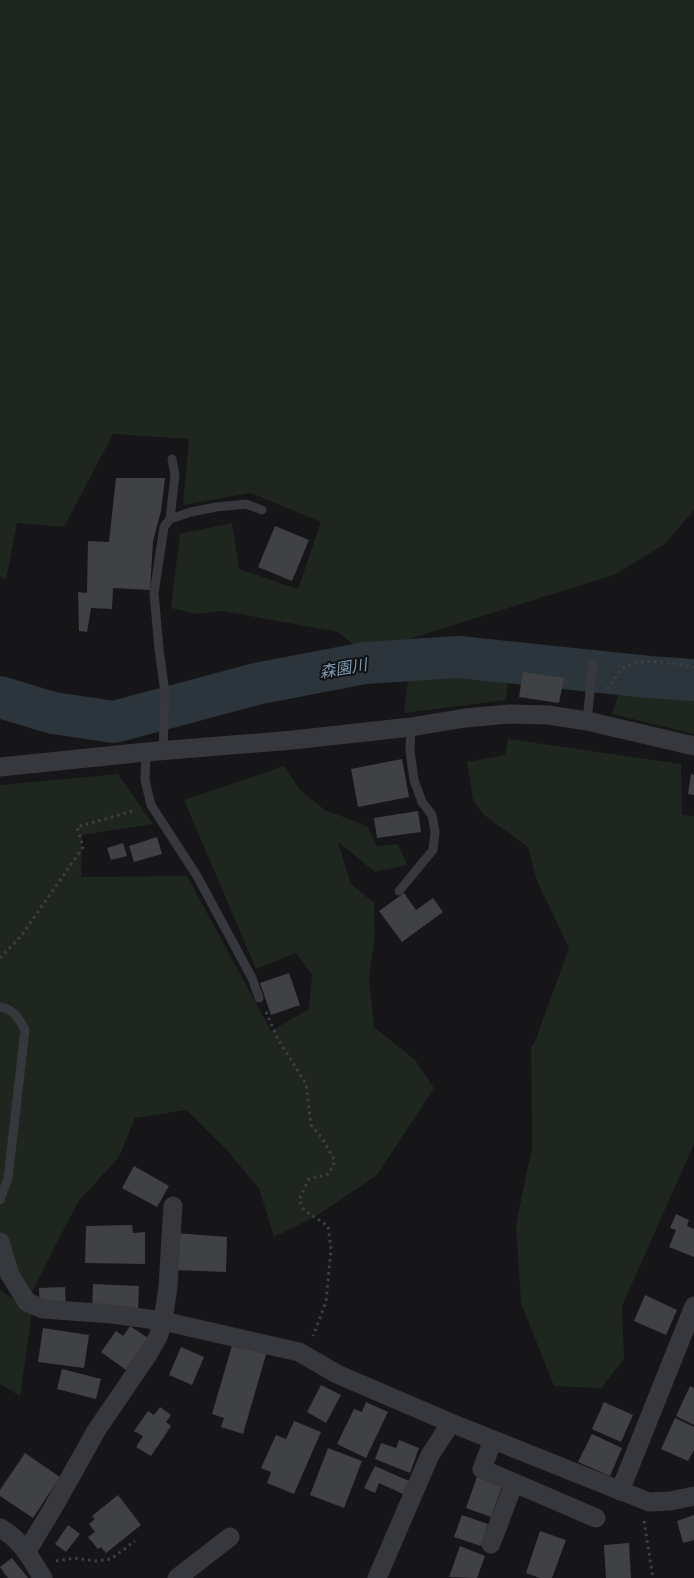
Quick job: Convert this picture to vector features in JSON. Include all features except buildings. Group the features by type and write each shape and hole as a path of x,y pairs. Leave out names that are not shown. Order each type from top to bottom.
{"street":[{"path":"0,767 155,751 293,740 510,714 548,715 587,721 694,746"},
{"path":"34,1564 53,1508 96,1431 158,1337 163,1321 168,1287 173,1206"},
{"path":"0,1242 10,1275 27,1302 43,1309 112,1314 163,1321 299,1352 337,1374 451,1423 649,1502 670,1501 694,1496"},
{"path":"620,1491 694,1306"},
{"path":"378,1578 430,1455 451,1423"},
{"path":"493,1440 482,1469 596,1518"},
{"path":"491,1544 514,1483"},
{"path":"0,1528 16,1539 34,1564"},
{"path":"177,1578 230,1537"}],"lane":[{"path":"172,459 175,475 170,519 164,527 154,593 165,693 165,716 145,780 152,805 197,876 252,978 259,998"},
{"path":"170,519 216,507 246,504 262,510"},
{"path":"587,721 593,663"},
{"path":"399,890 433,850 435,832 432,814 422,802 414,780 410,750 411,727"},
{"path":"0,1007 7,1008 14,1013 25,1030 8,1178 0,1200"}],"path":[{"path":"611,683 622,668 644,661 694,667"},
{"path":"0,958 22,935 83,847 77,827 152,805"},
{"path":"259,998 278,1040 306,1084 311,1125 322,1138 335,1161 329,1174 309,1179 299,1200 304,1210 328,1226 331,1249 326,1302 306,1356"},
{"path":"640,1498 653,1578"},
{"path":"34,1564 74,1558 111,1559 135,1541"}],"shaded area":[{"path":"0,0 694,0 694,510 665,544 614,575 364,653 338,632 223,611 197,614 171,608 180,534 232,523 239,569 298,589 321,522 251,493 183,505 189,439 113,434 64,527 17,523 6,580 0,576"},
{"path":"509,670 506,700 404,713 409,672"},
{"path":"622,683 694,688 694,734 612,714"},
{"path":"508,739 681,764 682,815 694,816 694,1144 622,1306 624,1359 601,1388 554,1386 521,1303 516,1225 532,1147 531,1047 534,1044 569,948 537,881 528,847 484,815 473,800 467,762 505,755"},
{"path":"284,766 301,791 325,810 367,826 377,846 398,844 407,865 375,872 338,842 351,884 374,903 375,937 369,979 374,1027 415,1060 434,1088 377,1175 316,1216 274,1237 259,1188 225,1148 186,1110 135,1118 119,1157 78,1202 28,1299 0,1279 0,785 118,774 153,824 82,835 81,877 187,876 271,1031 309,1009 312,975 296,953 256,969 184,800"},
{"path":"0,1290 32,1312 20,1396 0,1384"}],"waterway":[{"name":"森園川","path":"0,697 53,713 114,722 256,684 365,663 458,657 694,680"}]}
